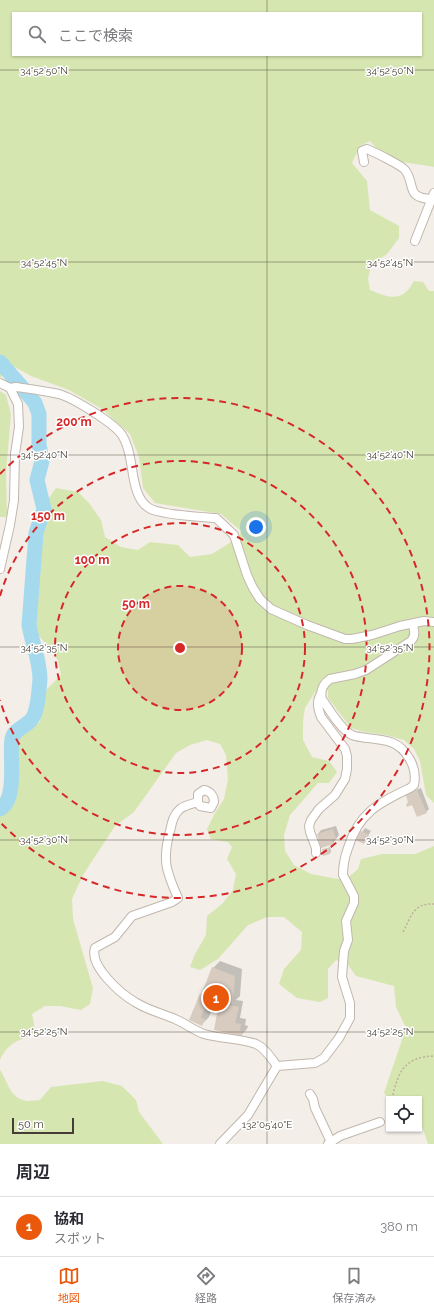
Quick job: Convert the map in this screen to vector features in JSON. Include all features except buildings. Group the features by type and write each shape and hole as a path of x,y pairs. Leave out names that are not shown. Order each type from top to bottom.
{"street":[{"path":"364,162 362,151 367,149 400,166 406,172 416,195 419,198 432,196 415,241"},
{"path":"0,383 10,388 16,387 52,393 69,398 103,419 122,434 128,447 135,483 141,500 150,508 164,512 216,518 220,521 234,535 247,575 253,588 260,599 271,609 307,625 345,639 372,635 400,626 434,622"},
{"path":"0,569 14,500 15,454 19,427 18,404 10,388"},
{"path":"316,853 309,826 311,820 319,809 335,795 341,786 347,769 347,756 345,749 321,717 318,699 324,685 330,679 355,674 366,670 411,641 414,638 413,624"},
{"path":"277,1066 315,1063 324,1058 339,1038 350,1018 350,1003 342,977 344,951 348,940 346,921 354,903 353,891 342,875 346,854 352,834 358,823 374,808 410,788 414,784 415,780 413,766 404,749 395,743 351,734 340,723 322,699 321,694"},
{"path":"198,802 181,808 176,813 172,820 166,846 165,855 167,868 178,898 172,902 132,916 115,937 95,948 95,958 98,965 114,986 135,1002 167,1015 203,1034 257,1045 266,1051 277,1066"},
{"path":"220,1144 248,1115 277,1066"},
{"path":"310,1094 330,1143 340,1136 380,1122"}],"path":[{"path":"403,932 416,908 425,904 434,904"},
{"path":"393,1096 399,1076 410,1061 417,1058 434,1056"}],"green space":[{"path":"0,0 434,0 434,167 392,159 384,155 370,141 360,146 352,163 367,181 370,210 399,226 399,238 387,254 371,265 368,279 370,290 384,295 395,297 400,296 405,293 414,281 423,282 429,291 434,291 434,803 426,795 420,761 414,749 404,740 351,728 328,698 328,690 315,692 305,708 303,740 312,757 329,761 337,772 329,783 318,783 290,815 284,835 285,851 294,865 311,874 338,879 350,876 358,869 361,859 382,854 415,854 434,846 434,1144 428,1144 422,1126 422,1096 386,1096 384,1093 406,1028 396,1007 394,986 356,976 348,965 336,960 328,969 328,998 320,1002 297,998 279,984 284,969 301,950 302,932 284,917 267,917 248,925 218,959 200,970 190,967 195,954 206,935 207,916 222,904 233,890 236,874 227,859 232,847 228,842 211,839 207,829 224,799 228,779 226,755 220,744 207,740 190,745 176,753 134,812 115,826 83,875 72,899 73,919 93,988 90,1004 81,1010 60,1006 45,1006 32,1014 36,1034 10,1045 0,1060 0,815 5,812 11,800 18,769 17,748 21,735 40,722 41,708 47,689 61,675 58,660 32,627 38,593 43,528 48,510 49,498 56,488 78,492 89,503 101,520 105,537 121,547 138,550 150,542 178,545 190,557 212,554 239,537 241,531 221,514 155,503 143,488 139,457 130,434 102,409 69,390 31,376 11,365 0,378"},
{"path":"0,391 6,395 11,414 6,473 7,517 0,517"},
{"path":"0,1070 14,1095 25,1101 40,1100 51,1087 103,1081 122,1086 136,1100 139,1112 163,1144 0,1144"}],"waterway":[{"path":"0,362 35,403 39,414 39,444 42,461 37,480 44,509 36,533 29,625 40,672 38,701 31,720 17,730 13,736 11,746 11,787 6,804 0,809"}],"place":[{"name":"協和","path":"216,998"}]}
